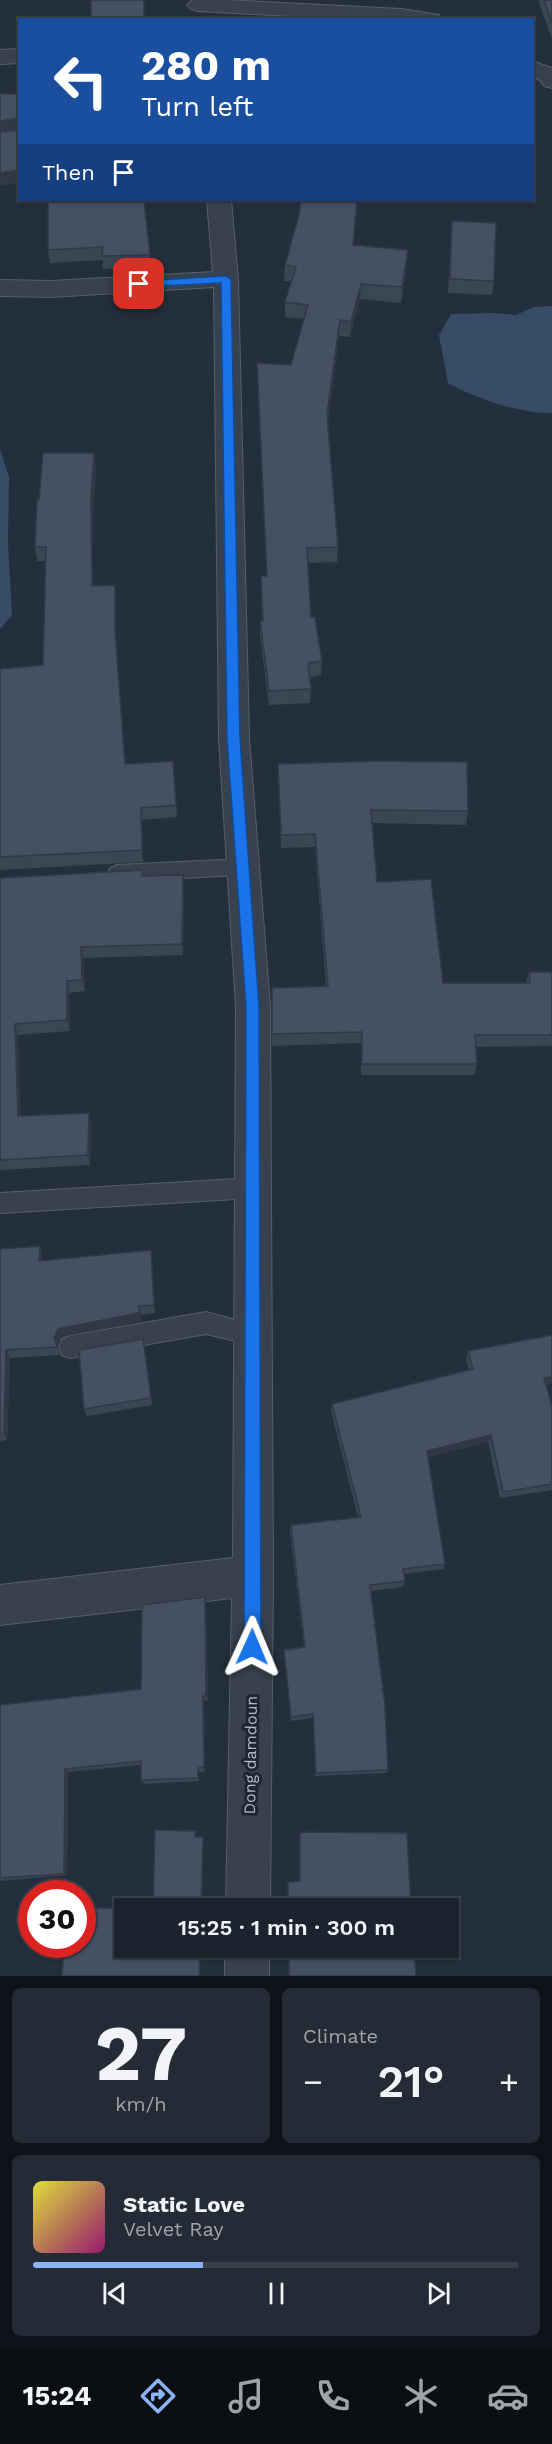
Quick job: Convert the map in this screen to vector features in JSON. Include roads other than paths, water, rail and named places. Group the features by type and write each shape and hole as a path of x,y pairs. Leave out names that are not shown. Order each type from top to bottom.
{"street":[{"path":"199,8 402,15 419,18"},
{"path":"0,57 18,56"},
{"path":"534,68 550,75 552,81"},
{"name":"Dong damdoun","path":"219,201 226,279 234,738 253,1007 253,1576 248,1898"},
{"path":"0,288 51,289 226,279"},
{"path":"0,1605 253,1576"},
{"path":"247,1958 247,1976"}],"lane":[{"path":"104,874 243,867"},
{"path":"0,1203 253,1188"},
{"path":"70,1347 206,1323 253,1334"}],"water":[{"path":"552,306 552,413 526,411 498,404 448,383 439,335 451,314 516,315 534,307"},
{"path":"0,449 9,477 8,544 12,615 0,629"}]}
